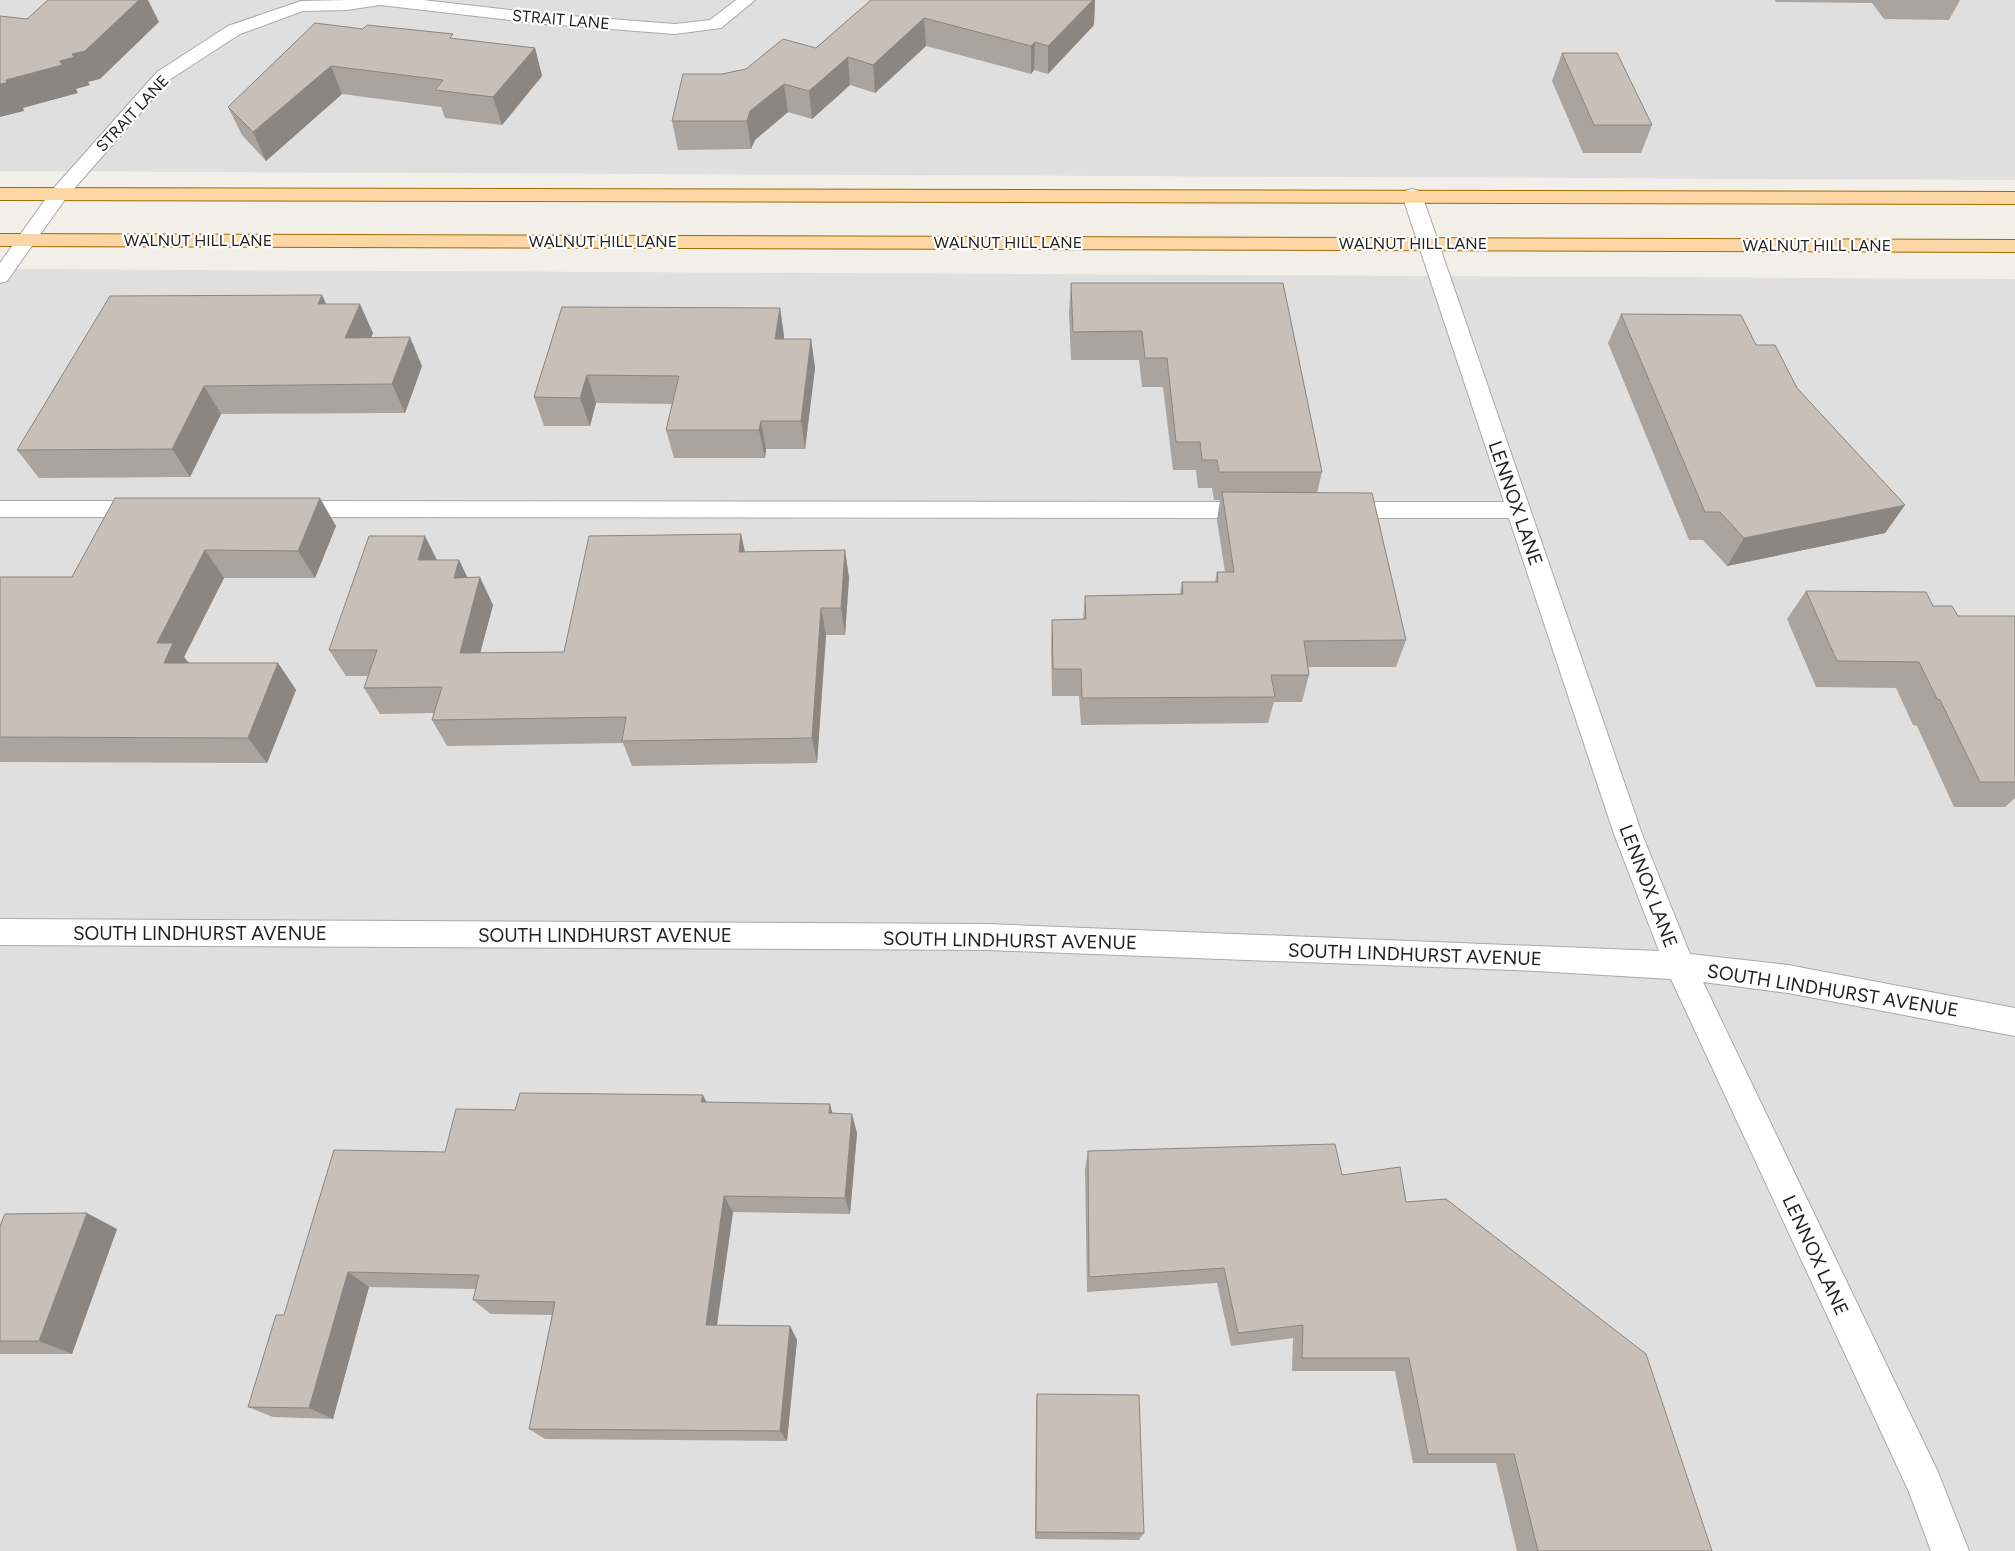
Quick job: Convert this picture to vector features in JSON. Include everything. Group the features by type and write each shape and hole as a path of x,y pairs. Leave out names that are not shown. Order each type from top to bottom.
{"main road":[{"path":"0,194 1412,195 2015,198"},
{"name":"WALNUT HILL LANE","path":"0,240 2015,246"}],"street":[{"name":"STRAIT LANE","path":"0,277 59,194 163,76 234,30 301,6 347,5 380,0 545,19 675,28 715,24 747,0"},
{"name":"LENNOX LANE","path":"1412,195 1430,243 1628,834 1680,966 1925,1484 1950,1551"},
{"path":"0,509 170,509"},
{"path":"270,509 1278,510"},
{"path":"1318,510 1518,510"},
{"name":"SOUTH LINDHURST AVENUE","path":"0,932 988,937 1680,966 1788,979 2015,1022"}],"shaded area":[{"path":"0,0 2015,0 2015,180 0,171"},
{"path":"0,269 2015,279 2015,1551 0,1551"}],"building":[{"path":"48,0 139,0 85,51 72,54 74,57 60,61 62,65 6,80 7,83 0,84 0,16 27,19"},
{"path":"871,0 1093,0 1048,46 1035,42 1031,46 924,18 873,65 848,57 809,91 784,84 750,111 747,121 672,121 683,74 722,74 746,69 783,39 816,48"},
{"path":"315,23 363,29 367,25 453,34 450,38 535,48 493,97 435,90 443,80 331,66 253,132 228,107"},
{"path":"1562,53 1617,53 1652,125 1594,125"},
{"path":"1071,283 1283,283 1322,472 1219,472 1217,460 1202,460 1200,442 1176,442 1167,358 1145,358 1142,331 1073,332"},
{"path":"322,295 318,304 360,304 345,338 410,337 392,384 204,386 172,449 17,450 110,296"},
{"path":"562,307 780,308 775,339 811,339 801,421 761,421 759,430 666,430 679,376 587,375 580,398 534,397"},
{"path":"1621,314 1741,315 1756,345 1775,345 1797,388 1905,505 1744,538 1720,512 1705,512"},
{"path":"1222,492 1372,493 1406,640 1304,641 1309,675 1271,675 1275,697 1082,698 1081,669 1053,669 1052,620 1086,619 1085,596 1183,594 1182,582 1218,582 1217,572 1234,572"},
{"path":"115,498 320,498 298,551 205,550 157,643 173,643 164,663 278,663 248,738 0,737 0,577 72,577"},
{"path":"741,534 739,552 845,550 841,608 821,608 812,738 622,741 626,717 432,720 442,687 364,688 377,650 329,650 369,536 425,536 418,560 459,560 454,578 480,577 460,653 564,652 589,536"},
{"path":"1806,591 1926,592 1933,606 1952,606 1958,616 2015,616 2015,782 1980,782 1940,700 1937,699 1919,662 1837,661"},
{"path":"520,1093 703,1095 701,1102 830,1104 829,1113 852,1114 845,1198 724,1196 706,1325 790,1326 780,1431 529,1429 555,1302 473,1300 479,1275 348,1272 309,1408 248,1407 276,1315 284,1315 334,1150 445,1152 456,1109 515,1110"},
{"path":"1335,1144 1342,1175 1400,1167 1406,1202 1446,1199 1646,1354 1712,1551 1538,1551 1514,1454 1428,1454 1409,1358 1302,1358 1303,1325 1238,1333 1224,1268 1089,1277 1088,1151"},
{"path":"87,1213 39,1341 0,1341 0,1226 5,1214"},
{"path":"1037,1394 1139,1395 1144,1533 1036,1532"}]}
